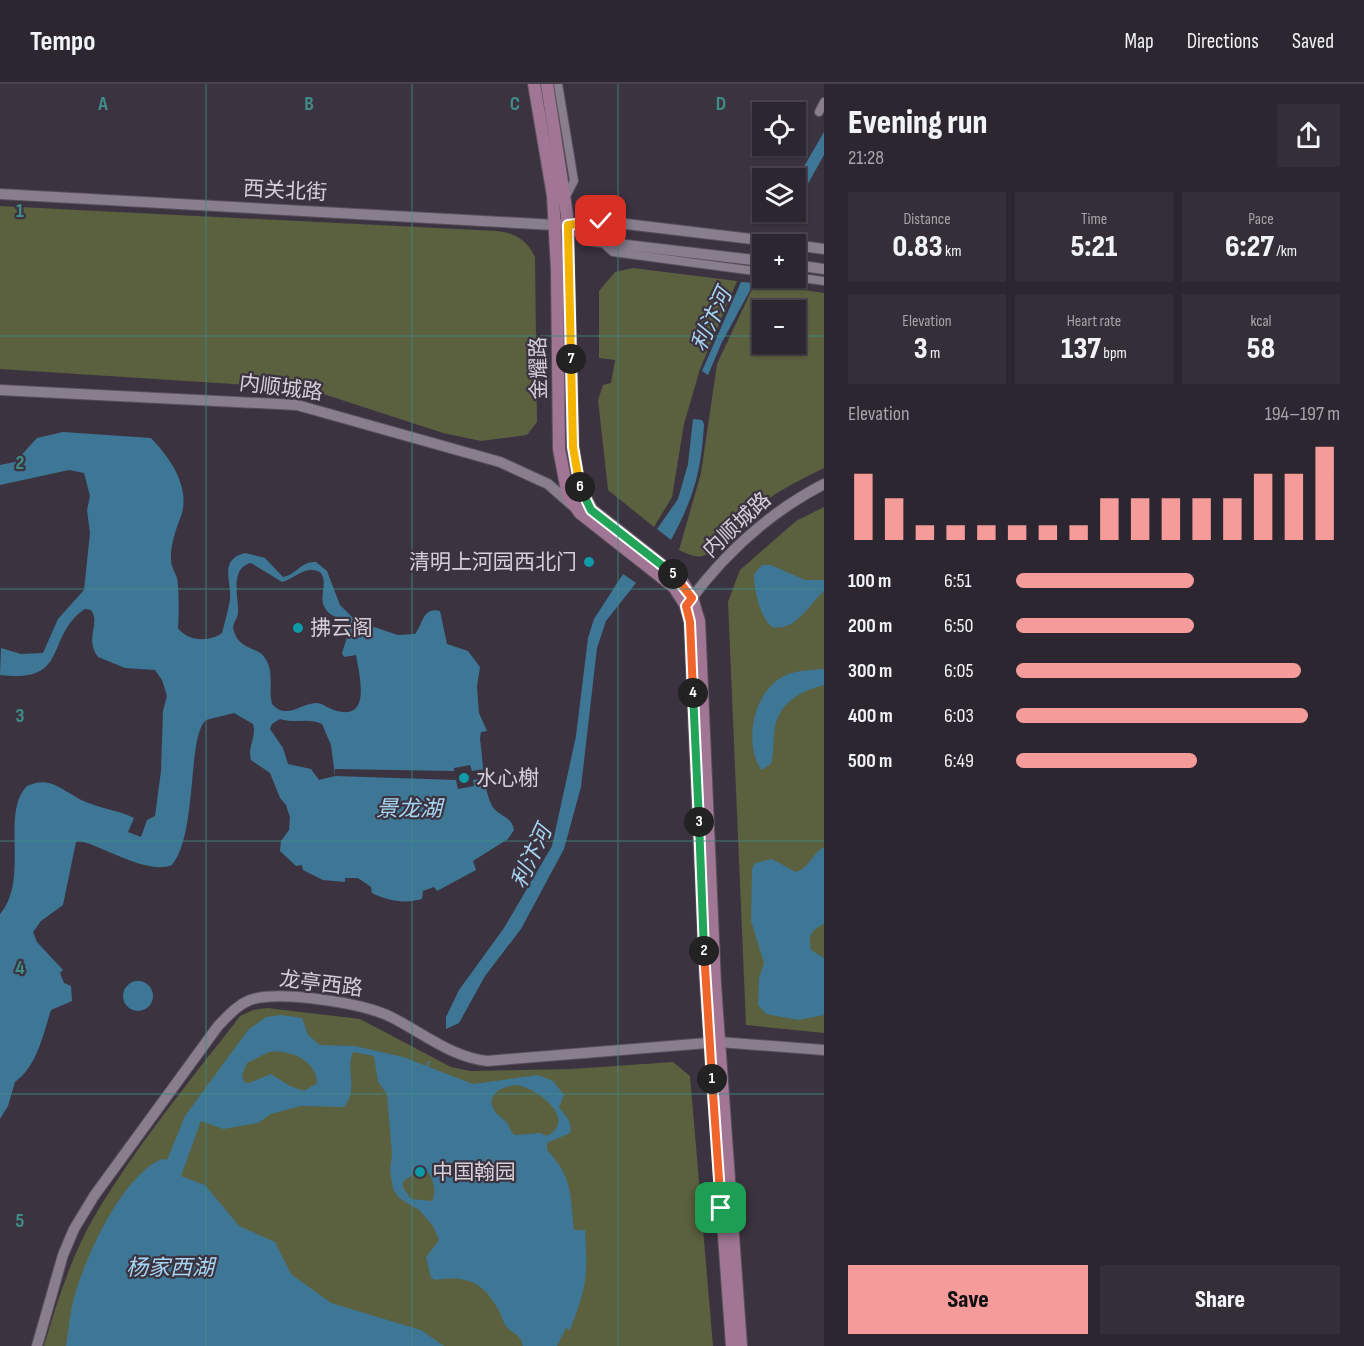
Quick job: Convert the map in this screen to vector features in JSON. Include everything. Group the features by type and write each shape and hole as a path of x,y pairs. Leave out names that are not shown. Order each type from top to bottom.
{"main road":[{"name":"金耀路","path":"534,84 551,185 561,225 573,447 583,497 591,510 681,580 687,601"},
{"name":"金耀路","path":"547,84 565,198 561,225 560,449 562,477 574,507 674,587 687,601"},
{"path":"687,601 700,631 714,1042 732,1346"},
{"path":"714,1042 741,1346"}],"street":[{"path":"558,84 574,181 565,198"},
{"path":"819,112 824,102"},
{"name":"西关北街","path":"0,194 561,225 601,221 752,240"},
{"name":"西关北街","path":"561,225 592,241 752,260"},
{"path":"602,242 613,252 752,271"},
{"name":"西关北街","path":"806,247 824,249"},
{"path":"806,267 824,269"},
{"path":"806,279 824,281"},
{"name":"内顺城路","path":"0,390 297,405 500,462 548,484 574,507"},
{"name":"内顺城路","path":"687,601 759,526 796,499 824,484"},
{"name":"龙亭西路","path":"37,1346 67,1244 94,1196 218,1026 236,1008 248,1001 278,996 358,1005 388,1016 459,1055 487,1061 714,1042 824,1050"}],"green space":[{"path":"0,206 497,231 515,236 528,246 535,257 537,422 527,435 481,441 443,433 308,389 0,369"},
{"path":"633,268 737,281 700,369 684,424 672,497 654,527 608,490 598,400 603,385 611,383 615,360 599,358 599,291 615,272"},
{"path":"753,288 790,288 824,293 824,468 772,496 756,508 712,552 695,556 679,550 701,473 717,364"},
{"path":"824,507 824,1033 746,1025 728,602 740,570 796,521"},
{"name":"中国翰园","path":"267,1008 360,1019 451,1067 470,1071 571,1069 673,1062 690,1076 713,1346 44,1346 59,1296 72,1264 86,1232 110,1191 164,1114 240,1016 253,1010"}],"water":[{"path":"824,132 824,155 806,187 806,168 803,168"},
{"path":"741,282 752,283 708,375 702,371"},
{"path":"693,419 702,420 704,424 701,457 691,497 671,540 657,529 678,499 688,464"},
{"name":"景龙湖","path":"63,432 151,438 165,455 177,474 183,494 181,516 172,543 171,560 178,583 178,628 187,636 205,639 222,633 230,600 229,566 237,556 245,553 265,558 283,577 292,574 306,564 316,562 327,571 340,605 356,621 398,635 415,634 427,613 434,610 440,611 447,644 468,651 480,667 477,686 479,713 487,731 481,732 480,739 487,791 492,806 511,822 514,830 508,839 473,861 476,870 437,891 434,887 423,891 422,899 416,901 384,898 372,893 371,887 358,878 345,878 345,882 323,880 303,870 302,865 296,866 280,851 281,841 289,830 290,817 270,773 251,760 253,724 234,713 206,720 200,730 196,745 186,831 172,865 147,866 93,845 76,842 63,905 41,921 33,932 37,942 63,970 60,973 64,983 71,986 72,1001 51,1010 34,1059 29,1068 15,1082 8,1106 0,1119 0,914 9,900 13,883 16,812 19,798 27,786 49,783 86,802 134,818 128,832 141,837 147,820 155,816 161,771 163,711 167,696 162,680 155,670 125,668 98,657 92,644 94,615 91,610 85,609 72,620 47,665 37,672 22,676 0,675 1,648 21,654 43,653 58,619 84,590 90,533 87,510 90,496 84,473 69,470 0,485 0,465 15,462 37,438","holes":["251,563 282,582 306,571 316,570 321,573 324,581 322,598 326,610 344,621 350,628 342,653 344,657 356,655 361,694 355,709 348,712 337,711 316,703 283,711 272,704 271,675 265,658 243,644 235,635 233,627 238,612 237,577 244,566","280,719 322,724 331,745 335,776 319,780 311,769 288,764 283,748 270,729 272,724"]},
{"path":"762,565 771,565 805,580 824,580 824,591 795,621 788,625 772,627 764,617 758,603 755,587 754,574"},
{"path":"623,574 636,583 606,621 597,648 581,787 564,849 521,929 485,976 459,1023 446,1029 446,1017 459,990 504,928 552,846 576,736 588,638 594,619"},
{"path":"824,669 824,685 797,696 790,701 779,716 774,735 771,764 761,770 756,758 752,732 758,706 764,694 782,677 792,673"},
{"path":"824,847 824,924 813,931 810,940 811,950 824,958 824,1015 798,1020 766,1014 758,1005 759,978 764,963 751,921 752,869 755,863 772,859 796,872"},
{"path":"138,981 149,985 153,996 149,1007 138,1011 127,1007 123,996 127,985"},
{"name":"杨家西湖","path":"281,1015 302,1018 308,1035 320,1045 355,1046 403,1057 473,1084 538,1075 553,1081 564,1095 559,1107 568,1119 571,1129 570,1133 547,1143 547,1150 566,1178 571,1196 574,1230 585,1230 586,1259 585,1281 580,1303 570,1330 566,1328 557,1346 523,1346 518,1337 508,1329 494,1303 482,1288 466,1280 431,1278 426,1257 439,1240 433,1226 419,1210 399,1198 393,1189 390,1171 392,1155 387,1094 378,1082 374,1056 353,1052 350,1066 351,1094 344,1107 301,1106 271,1114 258,1123 223,1129 201,1121 181,1176 205,1185 239,1226 275,1242 291,1274 331,1303 421,1330 444,1346 66,1346 76,1291 89,1256 109,1216 134,1181 162,1159 167,1160 185,1116 248,1030 266,1017","holes":["269,1052 285,1052 301,1058 312,1068 317,1083 304,1091 290,1086 271,1074 249,1083 244,1082 242,1075 247,1063","508,1086 525,1087 551,1105 557,1113 556,1129 547,1136 540,1133 515,1135 497,1114 492,1102 492,1097","419,1170 428,1172 434,1186 432,1201 411,1199 403,1187 403,1182"]}],"pier":[{"path":"470,765 472,771 485,769 486,778 473,780 474,786 458,789 456,780 335,776 335,769 454,771 454,768"}],"waterway":[{"path":"427,1066 429,1062"}],"place":[{"name":"清明上河园西北门","path":"589,562"},
{"name":"拂云阁","path":"298,628"},
{"name":"水心榭","path":"464,778"},
{"name":"中国翰园","path":"420,1172"}],"route":[{"path":"601,221 568,225 574,460 579,486 591,510 681,580 692,598 686,606 690,622 706,986 721,1208"}],"water label":[{"name":"利汴河","path":"712,320"},
{"name":"利汴河","path":"532,857"}]}
